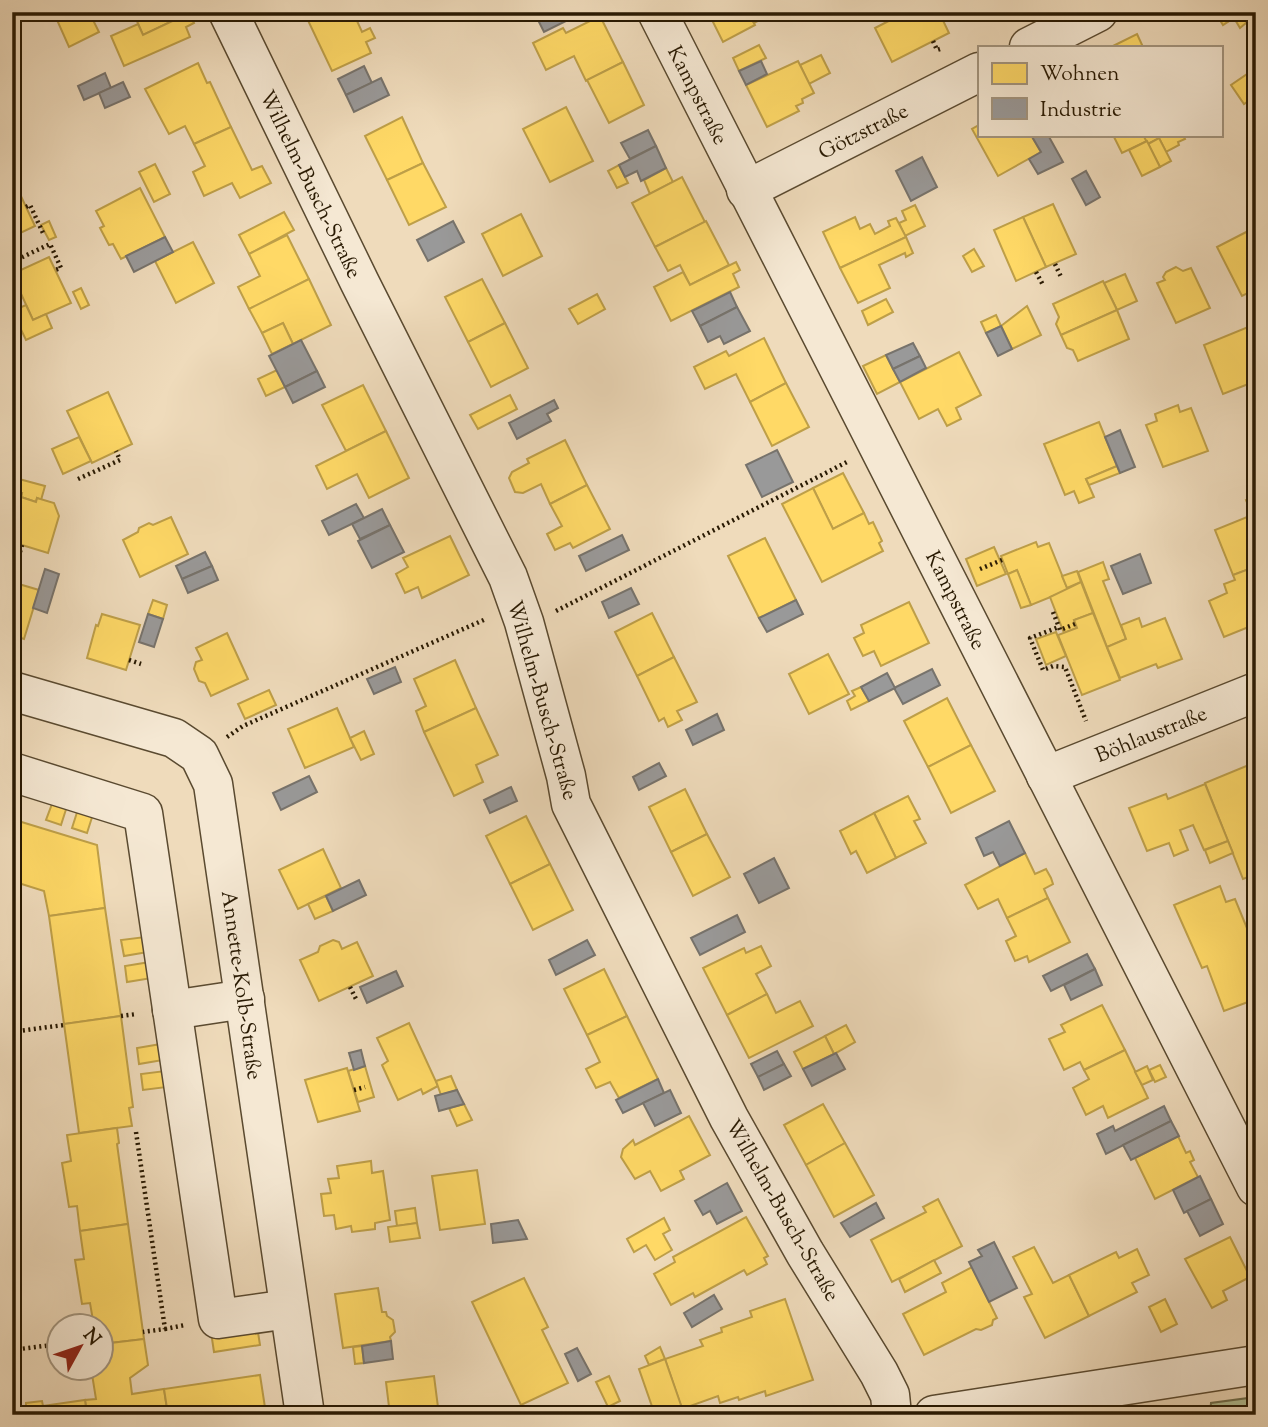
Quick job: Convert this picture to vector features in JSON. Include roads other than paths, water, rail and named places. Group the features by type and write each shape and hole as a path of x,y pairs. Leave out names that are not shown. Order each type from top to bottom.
{"street":[{"name":"Wilhelm-Busch-Straße","path":"228,12 347,258 508,577 527,635 575,812 729,1118 805,1253 879,1373 890,1395 892,1415"},
{"name":"Kampstraße","path":"657,12 1256,1187"},
{"path":"1031,46 1098,12"},
{"name":"Götzstraße","path":"747,190 978,73"},
{"name":"Annette-Kolb-Straße","path":"12,691 174,738 199,755 213,784 305,1415"},
{"name":"Böhlaustraße","path":"1046,776 1256,692"},
{"path":"12,772 143,813 218,1319 289,1309"},
{"path":"172,1010 244,999"},
{"path":"934,1415 1256,1366"}]}
